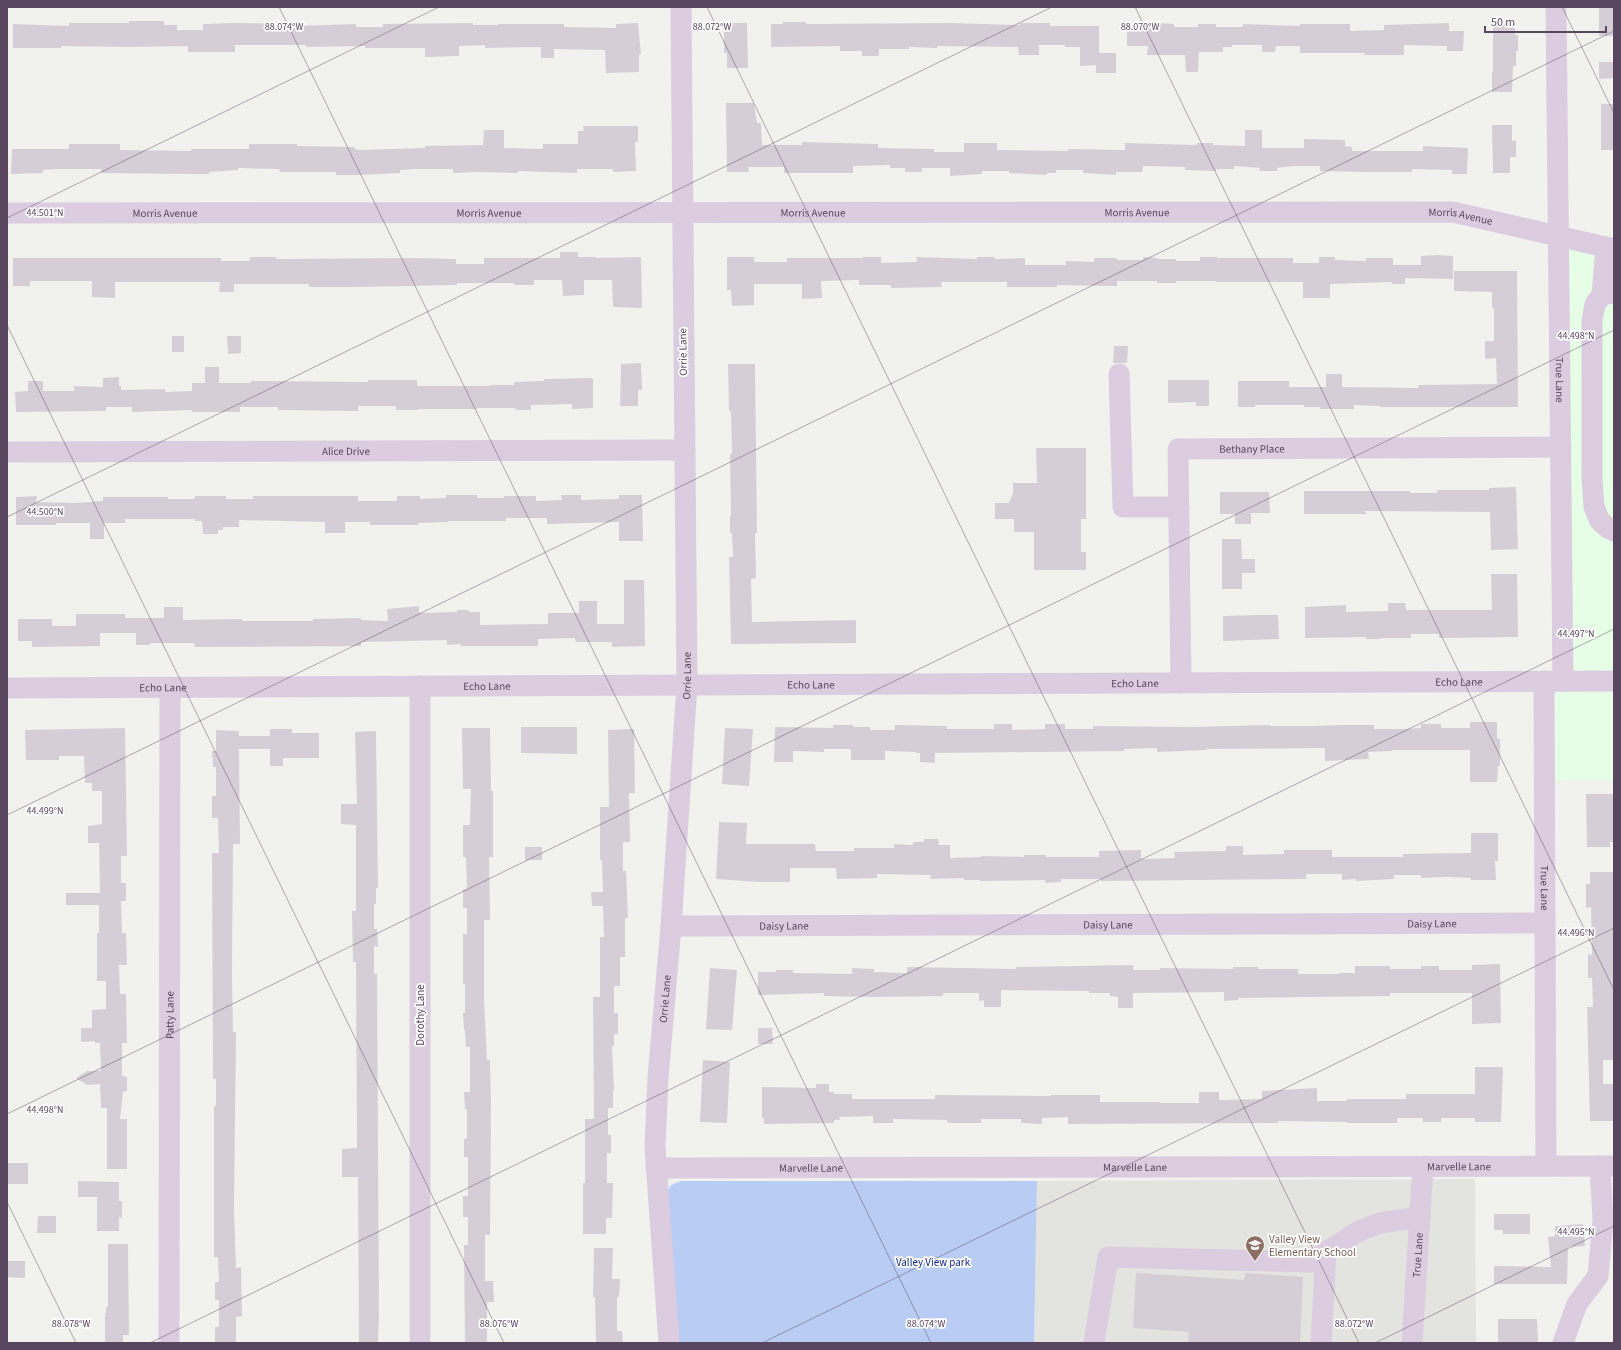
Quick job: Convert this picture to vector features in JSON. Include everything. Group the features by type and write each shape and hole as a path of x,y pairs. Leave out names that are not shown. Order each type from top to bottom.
{"street":[{"name":"Orrie Lane","path":"669,1343 655,1147 658,1078 671,926 687,685 681,7"},
{"name":"True Lane","path":"1546,1166 1545,923 1561,447 1556,7"},
{"name":"Morris Avenue","path":"7,213 1452,212 1610,248"},
{"path":"1610,248 1608,294 1595,304 1592,321 1592,478 1594,507 1600,521 1614,531"},
{"path":"1120,374 1123,507 1179,507"},
{"name":"Bethany Place","path":"1180,683 1178,449 1561,447"},
{"name":"Alice Drive","path":"7,452 684,450"},
{"name":"Echo Lane","path":"7,688 1614,681"},
{"name":"Dorothy Lane","path":"420,686 420,1343"},
{"name":"Patty Lane","path":"169,1343 170,687"},
{"name":"Daisy Lane","path":"671,926 1545,923"},
{"name":"True Lane","path":"1412,1343 1423,1166"},
{"path":"1562,1343 1578,1304 1598,1276 1607,1166"},
{"name":"Marvelle Lane","path":"656,1168 1607,1166"},
{"path":"1094,1343 1108,1258 1311,1262 1359,1231 1380,1223 1420,1217"},
{"path":"1322,1343 1326,1252"}],"shaded area":[{"path":"1559,236 1614,249 1614,780 1544,780 1544,681 1563,681"},
{"name":"Valley View Elementary School","path":"1475,1179 1476,1343 1034,1343 1037,1181"}],"green space":[{"name":"Valley View park","path":"681,1181 1037,1181 1034,1343 679,1343 666,1194 671,1185"}],"building":[{"path":"1599,7 1614,7 1614,36 1599,36"},
{"path":"129,21 164,21 164,25 177,25 177,30 203,30 203,24 235,23 294,24 294,26 356,24 356,27 383,27 383,24 564,24 564,27 616,28 616,24 638,23 641,54 639,55 639,72 606,73 605,50 554,49 554,58 541,58 541,47 485,48 485,45 459,46 459,56 425,57 425,48 365,48 365,46 306,47 306,45 235,45 235,52 188,52 188,46 61,46 61,48 13,48 13,24 69,26 69,23 129,23"},
{"path":"783,22 806,22 806,24 947,23 1020,25 1020,23 1050,23 1050,26 1099,26 1099,53 1116,53 1116,73 1096,73 1096,65 1080,66 1080,47 1065,47 1065,45 1039,45 1039,55 1019,55 1018,47 909,47 909,49 879,49 879,56 862,56 862,51 840,51 840,46 771,47 771,24 783,24"},
{"path":"1135,22 1174,24 1174,27 1198,27 1198,24 1216,24 1216,27 1243,27 1243,24 1300,26 1300,24 1350,24 1350,31 1384,30 1384,25 1449,23 1449,31 1464,31 1463,51 1447,51 1447,46 1404,45 1404,55 1364,55 1365,53 1300,53 1300,46 1276,46 1275,52 1262,52 1262,45 1232,45 1232,47 1223,47 1223,52 1199,52 1198,72 1186,72 1185,55 1147,55 1148,46 1127,46 1127,24 1135,24"},
{"path":"724,23 747,23 748,68 727,68 727,53 724,53"},
{"path":"1515,23 1515,35 1518,35 1518,51 1516,51 1516,66 1513,66 1512,92 1492,92 1493,24"},
{"path":"1599,62 1614,62 1614,78 1599,79"},
{"path":"726,103 754,103 757,123 761,123 762,145 802,145 802,142 878,144 878,148 934,149 934,152 964,152 964,143 997,143 997,150 1125,150 1125,143 1197,145 1197,143 1213,143 1213,145 1245,146 1245,130 1262,130 1262,148 1304,148 1304,139 1345,140 1345,146 1352,147 1352,151 1423,151 1423,146 1468,148 1467,174 1452,174 1452,170 1412,169 1412,172 1320,171 1320,166 1293,166 1277,168 1277,171 1259,171 1260,168 1234,166 1234,169 1216,169 1216,171 1185,170 1185,167 1143,166 1142,172 1116,172 1116,175 1083,173 1083,170 1056,170 1056,173 1047,173 1047,175 1009,173 1009,171 982,171 982,174 950,176 950,168 922,168 922,172 905,172 905,168 890,168 890,165 853,166 853,173 784,173 784,167 748,167 749,172 727,172"},
{"path":"1601,104 1614,104 1614,150 1601,150"},
{"path":"1492,125 1512,125 1512,141 1516,140 1516,157 1510,157 1510,173 1493,173"},
{"path":"583,126 638,126 638,142 635,142 636,171 613,172 613,169 577,169 577,173 518,171 518,173 453,173 453,169 415,169 400,170 400,173 336,175 336,172 280,172 279,169 238,168 238,170 209,172 209,174 101,173 101,169 57,169 43,170 43,173 11,174 12,149 69,149 69,144 120,144 120,150 191,151 191,149 249,149 249,144 297,144 297,146 354,147 355,149 359,150 425,148 425,146 483,145 484,130 504,130 504,148 543,149 543,144 578,144 578,131 584,131"},
{"path":"560,252 578,252 578,257 641,257 642,308 613,307 612,280 584,280 584,295 563,296 562,280 534,280 534,285 514,285 514,283 457,283 457,285 309,287 309,284 234,284 234,292 219,292 220,282 115,282 115,298 92,297 92,281 30,281 30,286 13,286 13,258 221,258 221,261 250,261 250,257 276,257 276,259 415,258 456,259 456,264 484,264 484,258 560,258"},
{"path":"1421,256 1453,256 1453,279 1405,278 1405,284 1392,284 1392,282 1330,284 1330,298 1303,298 1303,282 1176,281 1176,283 1157,283 1157,281 1117,281 1117,286 1057,285 1057,287 1007,287 1007,282 941,282 942,287 891,288 891,285 859,285 859,280 821,281 822,298 802,299 802,284 754,284 754,305 732,306 731,290 727,290 727,257 754,257 754,262 787,262 787,258 881,257 881,263 917,262 916,257 977,259 977,257 995,257 995,259 1025,258 1025,265 1066,265 1066,261 1094,262 1094,258 1143,260 1143,257 1176,259 1176,261 1200,261 1200,257 1293,258 1293,263 1319,263 1319,257 1335,257 1335,260 1366,261 1366,258 1393,258 1393,265 1421,265"},
{"path":"1454,271 1517,271 1518,407 1380,407 1354,405 1354,409 1320,409 1320,407 1304,407 1304,405 1255,405 1255,407 1238,407 1238,381 1289,381 1289,387 1326,387 1326,374 1342,374 1342,387 1418,388 1419,385 1497,384 1496,358 1485,359 1485,341 1494,341 1494,308 1492,308 1492,292 1454,291"},
{"path":"172,336 184,336 184,352 172,352"},
{"path":"227,336 241,336 241,353 228,354"},
{"path":"1114,346 1128,346 1127,363 1113,363"},
{"path":"641,363 642,390 638,390 638,406 620,406 621,364"},
{"path":"728,364 755,364 757,533 755,533 756,578 751,579 752,622 856,620 856,643 731,644 729,557 733,557 732,533 730,533 730,454 732,454"},
{"path":"205,367 219,367 219,383 251,383 251,381 368,382 368,380 417,380 417,386 490,386 514,385 514,382 544,381 544,379 591,378 593,379 593,408 572,409 572,404 531,405 531,410 515,410 516,408 477,408 396,410 396,406 358,406 358,411 278,410 278,407 240,407 240,412 192,412 192,410 132,412 132,407 106,407 106,411 16,412 15,392 28,391 28,381 43,381 43,391 74,391 74,386 103,387 103,378 119,377 119,386 121,386 121,390 165,389 165,392 192,391 192,383 205,383"},
{"path":"1168,380 1209,380 1209,406 1196,406 1196,402 1168,403"},
{"path":"1036,448 1086,448 1086,519 1081,519 1081,552 1086,552 1086,570 1034,570 1034,532 1014,532 1014,519 995,519 995,503 1009,503 1013,493 1013,483 1037,483"},
{"path":"1516,487 1518,549 1491,550 1490,512 1364,511 1367,514 1304,514 1304,491 1410,491 1410,493 1437,493 1437,490 1489,490 1489,488"},
{"path":"1220,492 1269,492 1270,513 1251,513 1251,524 1235,524 1235,514 1220,514"},
{"path":"446,495 477,495 477,498 536,496 536,501 562,500 561,495 581,495 581,500 619,499 619,495 642,495 643,541 619,541 619,522 547,524 547,518 506,518 506,521 448,521 418,523 418,525 370,525 370,522 345,522 345,533 325,533 325,522 239,520 239,527 223,527 223,530 218,530 218,534 203,534 202,521 195,521 195,519 125,519 125,523 104,523 104,539 90,539 90,523 16,525 16,497 37,496 36,502 75,503 103,501 103,497 168,497 168,499 195,499 195,496 226,496 226,499 253,499 253,496 358,496 358,501 397,501 397,496 420,496 420,499 446,498"},
{"path":"1222,539 1241,539 1242,559 1255,559 1255,573 1242,573 1242,589 1222,589"},
{"path":"1491,574 1517,574 1518,637 1439,638 1439,634 1411,634 1411,638 1305,638 1305,607 1346,605 1346,612 1388,611 1388,603 1405,603 1406,610 1492,610"},
{"path":"624,580 644,580 645,646 612,647 612,642 576,642 575,638 538,639 538,646 461,646 461,644 447,645 447,640 361,642 361,646 195,647 194,643 150,643 150,645 136,645 136,633 100,633 100,646 32,647 32,641 18,641 18,619 52,619 52,626 76,626 76,614 125,614 125,618 164,618 164,607 183,607 183,620 242,619 242,621 313,621 313,619 361,618 361,620 388,621 387,609 419,606 419,613 457,612 457,610 480,612 480,625 548,624 548,613 579,613 579,601 597,601 597,624 624,624"},
{"path":"1278,615 1279,639 1223,641 1223,616"},
{"path":"1470,722 1497,722 1497,739 1500,739 1500,766 1498,766 1497,782 1470,782 1470,750 1392,750 1368,752 1369,759 1325,761 1325,748 1206,749 1157,752 1157,748 1124,749 1124,751 935,753 935,763 920,762 920,753 916,752 885,751 885,760 851,760 851,749 824,749 824,752 793,751 793,762 774,762 775,727 833,728 833,725 853,725 853,727 870,727 870,730 895,730 895,725 947,726 947,729 994,729 994,724 1012,724 1012,730 1045,729 1045,724 1065,724 1065,729 1093,729 1093,726 1190,727 1374,725 1374,729 1404,729 1421,728 1421,724 1441,724 1441,728 1470,728"},
{"path":"521,727 577,727 577,754 521,753"},
{"path":"125,728 127,856 121,856 121,883 126,883 126,901 121,901 122,933 126,933 127,965 119,965 120,994 126,994 127,1043 122,1043 122,1076 127,1077 127,1091 123,1092 120,1119 127,1119 127,1169 107,1169 107,1108 101,1108 100,1084 87,1085 76,1078 87,1071 101,1071 100,1043 95,1043 95,1041 81,1042 81,1028 92,1028 92,1010 106,1009 106,981 97,981 97,933 99,933 99,905 66,905 66,893 100,893 99,843 88,843 88,826 102,824 102,791 92,791 92,783 85,783 84,756 59,756 59,760 26,760 25,730"},
{"path":"462,728 490,728 491,791 493,791 493,857 489,857 490,920 484,920 484,999 487,1060 490,1060 491,1109 490,1235 485,1235 485,1281 493,1281 494,1302 487,1302 487,1343 465,1343 464,1245 468,1245 468,1217 463,1217 463,1196 468,1196 468,1157 464,1157 464,1139 467,1139 467,1109 465,1109 464,1092 470,1092 470,1047 466,1047 463,1013 465,1013 465,984 463,984 463,934 467,934 467,908 463,908 463,889 467,889 466,857 463,857 463,825 470,825 471,789 463,789"},
{"path":"725,728 753,729 749,786 722,784"},
{"path":"270,729 292,729 292,733 319,733 319,758 283,758 283,766 270,766 270,749 239,749 240,844 233,844 232,972 233,1032 236,1032 234,1209 236,1268 241,1267 242,1316 236,1317 236,1343 215,1343 215,1327 219,1327 219,1300 215,1300 215,1282 219,1282 218,1257 214,1257 214,1106 216,1106 216,1079 213,1079 212,853 219,853 218,818 212,818 212,796 216,796 216,767 213,767 212,751 216,751 216,730 239,731 239,736 270,736"},
{"path":"634,729 635,793 629,793 630,842 623,842 623,871 626,871 628,918 625,918 625,957 620,957 620,986 614,986 614,1013 618,1013 618,1034 614,1034 614,1046 612,1046 614,1090 613,1108 608,1108 608,1135 611,1135 611,1153 607,1153 607,1183 613,1183 612,1218 606,1218 606,1234 583,1234 585,1119 594,1119 593,997 600,997 600,937 604,937 603,906 592,906 591,892 603,892 602,860 600,860 600,807 609,807 608,730"},
{"path":"376,731 378,888 376,888 376,904 374,904 374,929 377,929 378,947 374,946 374,974 377,974 379,1316 378,1343 359,1343 358,1177 342,1177 342,1149 357,1148 356,962 353,962 352,911 356,911 356,825 341,824 341,804 357,804 355,732"},
{"path":"1586,794 1614,794 1614,842 1610,842 1610,847 1587,847"},
{"path":"719,822 747,823 746,844 815,844 816,851 854,851 854,848 894,848 894,844 912,845 914,842 924,842 924,839 938,839 939,845 950,845 950,858 981,856 1024,857 1024,855 1046,855 1046,857 1099,857 1099,851 1141,850 1141,859 1175,858 1174,852 1226,851 1226,846 1243,846 1243,855 1284,854 1284,850 1332,850 1332,857 1403,857 1403,854 1471,853 1471,833 1498,833 1498,861 1495,861 1496,880 1471,880 1471,878 1448,877 1421,878 1421,875 1394,875 1394,879 1356,881 1356,879 1342,880 1342,874 1306,874 1306,879 1101,881 1101,879 1061,879 1061,882 1045,883 1045,880 980,881 964,880 964,878 930,879 931,875 877,874 877,878 837,879 836,868 790,868 790,882 759,882 716,879"},
{"path":"525,847 542,847 542,860 525,860"},
{"path":"1590,872 1614,872 1614,1060 1603,1060 1603,1084 1614,1084 1614,1121 1590,1121 1587,1007 1593,1007 1592,978 1588,978 1588,954 1592,955 1591,907 1586,908 1586,884 1590,884"},
{"path":"1500,964 1501,1023 1472,1024 1472,993 1390,993 1390,996 1238,998 1238,1000 1224,1001 1224,992 1133,993 1133,1008 1118,1008 1118,997 1110,996 1110,993 1089,993 1089,991 1001,990 1001,1007 984,1007 984,1000 979,1001 979,993 943,993 943,996 873,997 824,996 824,993 758,995 758,972 776,972 776,970 793,970 793,973 852,974 852,968 874,969 874,972 907,973 907,967 1016,969 1016,967 1133,965 1133,970 1160,970 1160,968 1233,969 1233,967 1258,967 1258,969 1298,969 1298,974 1339,974 1355,973 1355,966 1390,966 1390,969 1421,969 1421,966 1439,966 1439,970 1472,970 1472,965"},
{"path":"710,968 737,970 732,1030 706,1029"},
{"path":"758,1028 772,1028 773,1044 758,1044"},
{"path":"703,1060 730,1062 727,1123 700,1122"},
{"path":"1475,1067 1503,1067 1501,1122 1475,1122 1475,1118 1441,1118 1441,1122 1423,1122 1423,1118 1397,1118 1397,1123 1278,1121 1278,1123 1068,1124 1068,1117 1042,1118 1042,1124 1021,1123 1021,1119 981,1119 981,1123 948,1123 947,1120 893,1119 893,1123 873,1123 873,1116 839,1117 840,1120 834,1120 834,1123 764,1124 764,1118 762,1118 762,1087 816,1088 816,1084 829,1084 829,1092 834,1092 834,1094 852,1094 852,1099 935,1099 935,1095 1100,1095 1100,1102 1160,1103 1199,1103 1199,1092 1219,1092 1219,1100 1262,1099 1262,1091 1317,1088 1317,1101 1347,1101 1347,1099 1406,1099 1406,1094 1475,1094"},
{"path":"7,1163 28,1163 28,1184 7,1184"},
{"path":"78,1181 119,1182 119,1201 122,1201 122,1218 119,1217 119,1231 97,1231 97,1197 78,1197"},
{"path":"1494,1214 1530,1214 1530,1234 1503,1234 1503,1230 1494,1230"},
{"path":"38,1216 56,1216 56,1233 37,1233"},
{"path":"1583,1224 1585,1246 1568,1247 1567,1284 1494,1284 1494,1266 1551,1267 1548,1237 1555,1236 1555,1226"},
{"path":"108,1244 128,1244 129,1335 123,1335 123,1343 105,1343 105,1313 106,1307 108,1307"},
{"path":"594,1248 613,1248 612,1279 620,1279 619,1297 617,1297 617,1331 622,1331 623,1343 596,1343 595,1297 593,1297"},
{"path":"7,1261 25,1261 25,1278 7,1277"},
{"path":"1136,1273 1244,1280 1245,1273 1303,1277 1300,1343 1188,1343 1189,1332 1133,1328"},
{"path":"1498,1319 1537,1319 1538,1343 1498,1343"}],"place":[{"name":"Valley View Elementary School","path":"1255,1262"}]}
